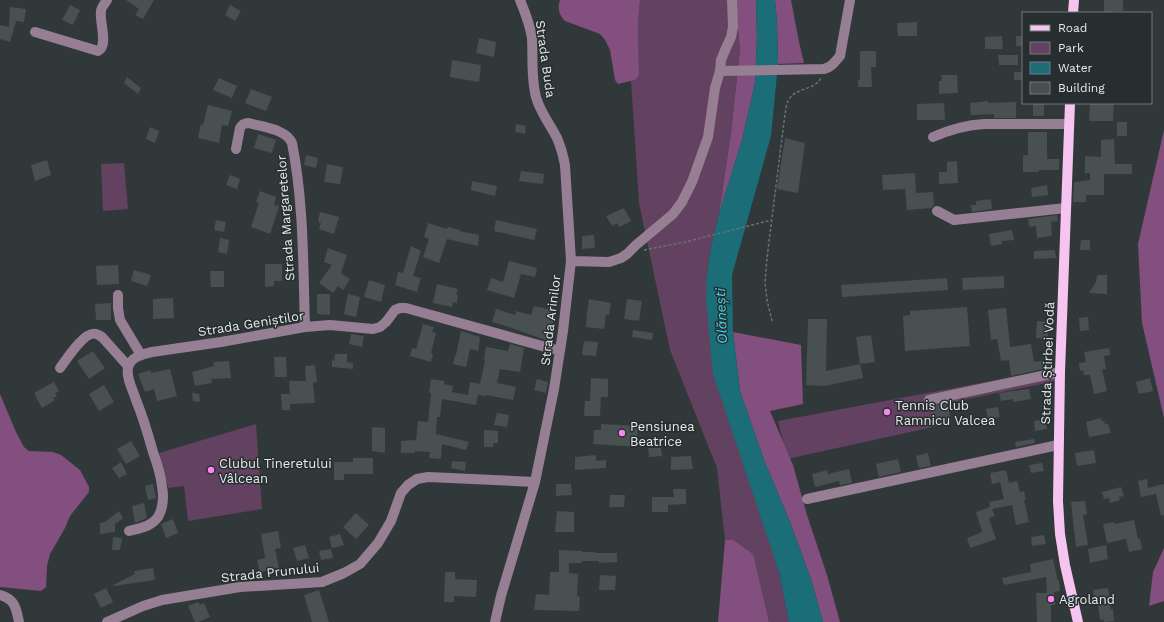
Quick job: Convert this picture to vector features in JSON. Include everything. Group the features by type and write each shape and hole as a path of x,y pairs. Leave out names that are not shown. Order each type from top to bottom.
{"main road":[{"path":"1073,12 1074,0"},
{"name":"Strada Știrbei Vodă","path":"1070,104 1060,372 1058,501 1060,534 1065,565 1078,622"}],"street":[{"path":"35,32 98,51 102,48 103,32 101,11 107,0"},
{"name":"Strada Buda","path":"520,0 532,37 534,85 536,96 543,114 557,139 565,165 571,261"},
{"name":"Strada Arinilor","path":"495,622 501,596 535,482 554,390 571,261 609,262 621,258 673,214 682,202 692,182 708,137 715,88 726,48 732,37 732,0"},
{"path":"720,71 824,69 829,67 840,56 850,0"},
{"name":"Strada Margaretelor","path":"236,149 241,125 245,123 281,132 290,138 292,143 301,220 305,327"},
{"path":"932,137 950,130 972,125 1069,124"},
{"path":"937,211 954,220 1066,208"},
{"path":"118,295 120,320 141,355"},
{"name":"Strada Geniștilor","path":"128,366 135,357 152,352 221,342 305,327 330,325 372,329 380,327 395,310 400,308 406,308 560,351"},
{"path":"60,368 73,348 91,334 96,334 102,337 128,366 128,377 147,431 163,488 162,502 158,516 147,527 129,531"},
{"path":"929,400 1060,372"},
{"path":"807,499 1058,445"},
{"name":"Strada Prunului","path":"107,622 143,606 162,600 240,587 322,582 344,573 360,564 378,543 391,521 401,493 408,485 418,479 428,477 535,482"},
{"path":"0,595 8,597 12,601 19,622"}],"path":[{"path":"772,321 765,283 785,114 788,101 795,93 814,86 820,80 824,69"},
{"path":"627,254 685,242 772,220"}],"green space":[{"path":"640,0 735,0 740,49 731,133 719,214 711,247 707,275 779,572 789,622 769,622 733,540 725,540 717,468 670,350 639,203 631,81 635,80 639,76 638,23"},
{"path":"124,163 128,209 103,211 101,164"},
{"name":"Tennis Club Ramnicu Valcea","path":"1056,369 1056,381 948,403 951,423 787,459 778,421"},
{"name":"Clubul Tineretului Vâlcean","path":"256,424 262,509 188,521 184,486 168,488 159,453"}],"shaded area":[{"path":"560,0 640,0 638,23 639,76 635,80 618,84 615,80 610,50 605,40 600,34 565,21 559,11"},
{"path":"735,0 756,0 757,38 755,83 742,140 719,214 731,133 740,49"},
{"path":"775,0 791,0 804,63 778,64"},
{"path":"1164,130 1164,418 1142,323 1138,244"},
{"path":"733,332 801,345 803,404 770,411 793,465 840,622 823,622 811,579 790,522 764,460 740,391"},
{"path":"0,394 24,447 29,451 53,452 61,455 80,470 89,487 89,492 70,516 50,554 47,566 46,587 41,591 0,587"},
{"path":"725,540 733,540 753,554 769,622 718,622"},
{"path":"1164,548 1164,601 1149,606 1153,572"}],"water":[{"name":"Olănești","path":"756,0 775,0 778,64 771,136 732,275 733,332 740,391 764,460 790,522 811,579 823,622 789,622 779,572 713,374 706,300 707,275 711,247 719,214 742,140 755,83 757,38"}],"building":[{"path":"126,0 154,0 143,19 135,15 139,9"},
{"path":"1104,0 1123,0 1123,11 1104,12"},
{"path":"70,5 80,10 73,25 62,20"},
{"path":"230,5 241,11 235,21 225,15"},
{"path":"10,7 26,9 24,22 16,21 10,42 0,39 0,25 9,27"},
{"path":"917,22 917,36 898,36 897,23"},
{"path":"1002,36 1003,49 985,49 985,37"},
{"path":"1016,36 1022,36 1022,46 1016,46"},
{"path":"479,38 496,42 494,57 476,53"},
{"path":"860,51 876,51 876,67 871,67 872,87 858,87 858,80 860,80"},
{"path":"998,55 1018,55 1018,65 999,65"},
{"path":"452,60 481,65 479,82 450,77"},
{"path":"1014,72 1022,72 1022,80 1014,80"},
{"path":"941,75 957,75 958,93 939,94 939,81 942,81"},
{"path":"127,77 141,88 138,94 124,83"},
{"path":"219,78 237,86 232,98 213,90"},
{"path":"251,89 272,97 266,111 245,103"},
{"path":"988,101 988,103 1016,102 1016,118 994,118 994,114 971,115 970,103"},
{"path":"944,103 945,120 917,120 917,104"},
{"path":"1033,104 1044,104 1044,116 1033,116"},
{"path":"1090,104 1114,104 1113,121 1089,121"},
{"path":"208,105 232,111 228,126 222,125 219,143 198,138"},
{"path":"1117,122 1127,122 1127,136 1117,136"},
{"path":"516,124 526,126 525,134 515,132"},
{"path":"150,127 159,131 155,143 146,139"},
{"path":"1028,132 1047,132 1047,159 1059,159 1059,170 1023,172 1023,155 1028,155"},
{"path":"258,134 276,140 272,153 254,148"},
{"path":"785,138 805,143 798,193 777,189"},
{"path":"1114,139 1115,164 1132,164 1132,174 1104,174 1104,195 1086,195 1086,202 1073,202 1074,182 1090,180 1090,173 1085,173 1085,156 1101,157 1101,140"},
{"path":"306,155 318,158 316,168 304,165"},
{"path":"47,160 51,175 35,181 31,165"},
{"path":"957,161 958,183 939,184 939,172 947,172 947,162"},
{"path":"327,164 343,167 340,184 324,182"},
{"path":"521,171 544,174 543,184 519,181"},
{"path":"915,173 916,193 933,192 934,205 931,208 907,210 905,189 883,190 882,175"},
{"path":"230,175 240,179 237,189 226,185"},
{"path":"472,181 497,186 495,196 471,190"},
{"path":"1047,185 1048,195 1032,197 1031,188"},
{"path":"260,191 276,197 274,205 279,206 270,234 251,227 259,203 256,202"},
{"path":"991,199 992,209 972,212 971,205 976,205 976,201"},
{"path":"624,208 631,221 619,227 617,223 612,226 606,216"},
{"path":"320,212 339,217 334,234 319,229 321,223 318,222"},
{"path":"1057,215 1058,221 1051,222 1052,236 1037,238 1036,226 1029,227 1028,219"},
{"path":"216,220 226,222 224,232 214,230"},
{"path":"496,220 537,229 534,240 494,231"},
{"path":"428,223 447,229 448,227 479,235 478,246 447,239 439,263 423,257 429,239 424,237"},
{"path":"1012,230 1014,240 1002,241 1002,244 991,246 989,234"},
{"path":"594,235 595,248 582,249 582,236"},
{"path":"220,238 229,240 227,254 218,252"},
{"path":"1081,240 1090,240 1090,250 1080,250"},
{"path":"411,246 421,251 413,276 421,278 417,292 395,285 398,272 403,273"},
{"path":"328,248 347,255 341,273 350,279 343,290 338,286 333,293 319,283 332,265 324,262"},
{"path":"1055,250 1056,258 1034,259 1034,251"},
{"path":"509,261 537,268 535,277 521,274 514,298 487,290 491,278 503,282"},
{"path":"265,264 282,264 282,281 274,281 274,286 265,287"},
{"path":"118,265 119,284 97,285 96,266"},
{"path":"134,270 151,275 147,286 131,281"},
{"path":"210,271 224,271 224,287 211,287"},
{"path":"1097,275 1107,275 1107,294 1089,293 1096,282"},
{"path":"1004,276 1004,288 963,290 962,278"},
{"path":"947,278 948,290 842,297 841,285"},
{"path":"369,280 385,285 381,302 364,297"},
{"path":"437,284 458,289 456,295 458,295 457,303 453,302 452,307 433,303"},
{"path":"317,294 330,294 330,315 317,314"},
{"path":"348,294 360,297 356,317 344,314"},
{"path":"173,298 174,318 153,319 153,299"},
{"path":"589,299 611,303 609,315 606,315 604,329 586,327"},
{"path":"627,299 642,301 639,321 624,319"},
{"path":"111,303 111,320 96,320 95,304"},
{"path":"534,306 556,311 553,324 551,323 548,341 492,322 496,309 515,315 516,311 531,315"},
{"path":"967,307 970,346 905,351 903,316 910,315 910,311"},
{"path":"1006,308 1010,347 1031,344 1034,362 1046,360 1047,368 1011,376 1009,360 1001,361 997,339 991,340 988,310"},
{"path":"1088,317 1089,330 1080,331 1079,318"},
{"path":"808,319 827,319 826,371 860,364 863,378 824,386 806,385"},
{"path":"1037,321 1048,322 1048,339 1036,338"},
{"path":"423,324 434,327 432,332 436,333 431,353 433,354 431,362 410,356 412,348 416,349"},
{"path":"633,330 653,333 652,340 632,337"},
{"path":"461,331 480,337 478,351 470,349 466,367 453,364"},
{"path":"351,334 364,336 362,347 349,344"},
{"path":"871,335 875,362 860,364 856,337"},
{"path":"584,341 598,342 596,356 582,355"},
{"path":"510,344 524,348 520,372 500,369 497,383 516,387 513,400 478,395 476,405 442,399 440,417 437,417 436,434 469,442 466,450 442,444 441,459 429,458 430,452 415,451 415,453 401,453 401,441 416,440 418,421 428,422 431,379 445,381 444,384 453,386 452,392 468,395 470,382 480,384 486,347 508,351"},
{"path":"1109,348 1110,355 1104,356 1106,369 1102,370 1107,391 1094,394 1090,375 1084,375 1083,370 1080,371 1079,363 1086,362 1084,352"},
{"path":"93,351 105,368 89,379 77,361"},
{"path":"335,354 347,354 347,362 353,363 353,369 332,367 332,360 334,361"},
{"path":"274,357 286,357 287,377 275,377"},
{"path":"229,361 231,378 211,379 212,383 195,386 192,372 214,366 213,362"},
{"path":"315,365 317,382 313,383 315,403 290,404 290,410 282,410 281,394 290,394 289,381 306,381 305,366"},
{"path":"170,369 177,396 157,401 154,389 145,392 138,374 150,370 151,373"},
{"path":"591,378 608,379 608,397 601,397 600,416 584,416 585,401 590,401"},
{"path":"1150,378 1153,391 1139,394 1136,382"},
{"path":"537,379 548,382 546,393 534,390"},
{"path":"54,382 59,391 55,393 57,396 53,398 55,400 42,408 34,393"},
{"path":"104,385 114,402 99,411 89,394"},
{"path":"1029,389 1031,399 1013,402 1013,399 1001,401 999,393"},
{"path":"192,393 199,394 200,402 193,401"},
{"path":"946,403 949,417 936,420 933,406"},
{"path":"998,407 1000,417 988,419 986,409"},
{"path":"497,413 509,415 507,427 494,425"},
{"path":"1101,418 1102,422 1104,421 1105,424 1108,424 1111,433 1089,437 1086,422"},
{"path":"1045,419 1047,429 1035,431 1034,421"},
{"path":"601,424 638,426 637,447 593,444 594,430 601,430"},
{"path":"372,427 385,428 385,453 372,451"},
{"path":"484,430 498,431 498,443 493,443 493,447 484,447"},
{"path":"1034,439 1035,443 1016,447 1015,442"},
{"path":"131,441 140,456 126,464 117,449"},
{"path":"648,448 661,448 662,456 649,457"},
{"path":"1094,450 1096,463 1077,466 1075,453"},
{"path":"928,453 931,466 919,468 916,456"},
{"path":"596,455 596,461 606,460 606,468 575,470 575,457"},
{"path":"691,456 693,469 671,470 671,457"},
{"path":"353,458 373,458 373,474 344,474 344,480 334,480 334,462 353,462"},
{"path":"898,459 901,472 879,477 876,464"},
{"path":"452,461 466,462 465,471 451,468"},
{"path":"121,462 127,474 119,478 112,468"},
{"path":"1042,463 1044,471 1031,473 1029,465"},
{"path":"849,469 852,483 840,485 839,481 815,487 812,474 827,470 828,474"},
{"path":"1006,470 1009,483 1017,481 1020,492 1024,491 1026,500 1024,500 1029,522 1016,525 1012,505 992,509 995,516 989,518 996,539 970,548 967,538 982,532 976,512 990,507 989,502 1004,499 1000,482 992,484 990,473"},
{"path":"1147,479 1148,488 1164,484 1164,515 1161,516 1156,494 1141,497 1138,481"},
{"path":"153,484 156,498 148,500 145,486"},
{"path":"556,484 571,484 572,495 556,496"},
{"path":"1121,487 1124,496 1119,497 1120,500 1110,503 1109,498 1104,499 1102,492"},
{"path":"673,489 686,489 686,504 668,505 668,512 652,512 652,497 674,497"},
{"path":"610,495 625,495 624,507 609,507"},
{"path":"1085,501 1087,514 1083,515 1088,545 1076,547 1071,502"},
{"path":"144,503 147,518 135,523 132,506"},
{"path":"119,511 123,518 115,524 115,532 100,534 100,523 105,522"},
{"path":"557,511 574,512 574,532 555,532"},
{"path":"356,513 369,525 356,539 343,527"},
{"path":"173,519 178,533 166,538 161,524"},
{"path":"1134,520 1142,549 1129,552 1126,539 1107,543 1103,524 1114,522 1114,524"},
{"path":"278,531 281,548 275,549 279,568 260,572 257,560 265,558 261,534"},
{"path":"340,534 344,545 332,548 329,537"},
{"path":"1044,535 1046,544 1032,546 1031,537"},
{"path":"113,537 122,538 120,550 112,550"},
{"path":"305,545 309,558 297,561 293,548"},
{"path":"1106,545 1108,559 1090,563 1088,549"},
{"path":"331,549 333,558 321,560 319,551"},
{"path":"559,550 617,553 617,562 599,563 599,561 582,561 582,563 569,563 569,573 578,574 577,596 580,597 579,611 534,610 536,594 549,595 550,572 559,572"},
{"path":"1053,559 1060,591 1054,592 1055,605 1051,605 1051,622 1037,622 1036,593 1047,593 1046,577 1004,585 1002,578 1031,572 1030,564"},
{"path":"153,568 155,580 113,585 135,574 134,571"},
{"path":"445,572 455,572 455,579 477,580 476,597 454,596 454,602 444,602"},
{"path":"600,575 616,576 615,590 599,590"},
{"path":"106,588 113,602 101,608 94,594"},
{"path":"1108,588 1114,621 1104,622 1103,619 1100,620 1098,605 1095,605 1093,590"},
{"path":"319,590 329,622 312,622 304,595"},
{"path":"198,602 200,605 204,603 210,617 195,622 188,606"}],"place":[{"name":"Tennis Club Ramnicu Valcea","path":"887,412"},
{"name":"Pensiunea Beatrice","path":"622,433"},
{"name":"Clubul Tineretului Vâlcean","path":"211,470"},
{"name":"Agroland","path":"1051,599"}]}
